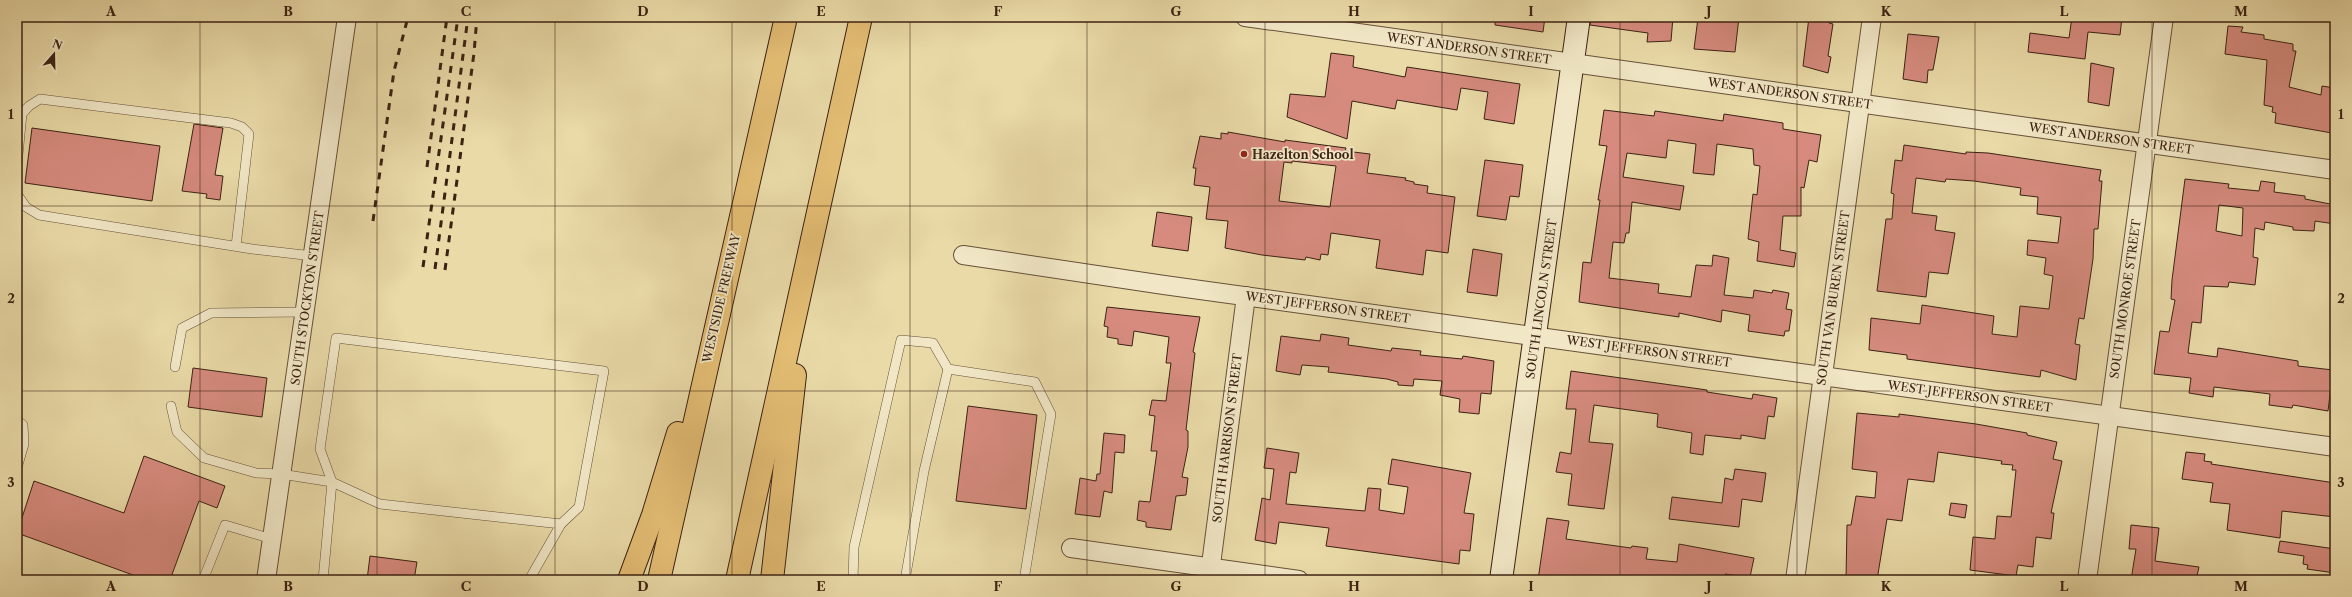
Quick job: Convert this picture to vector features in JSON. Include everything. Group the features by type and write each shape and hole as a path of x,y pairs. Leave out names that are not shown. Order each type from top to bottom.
{"highway":[{"name":"WESTSIDE FREEWAY","path":"659,580 722,292 786,17"},
{"path":"737,580 861,17"},
{"path":"772,580 808,259"},
{"path":"629,580 653,515 722,292"}],"street":[{"name":"SOUTH STOCKTON STREET","path":"266,580 346,17"},
{"name":"WEST ANDERSON STREET","path":"1245,17 1286,20 1573,63 2335,170"},
{"name":"SOUTH LINCOLN STREET","path":"1502,580 1580,17"},
{"name":"SOUTH VAN BUREN STREET","path":"1795,580 1872,17"},
{"name":"SOUTH MONROE STREET","path":"2087,580 2164,17"},
{"name":"WEST JEFFERSON STREET","path":"963,256 2335,447"},
{"name":"SOUTH HARRISON STREET","path":"1210,574 1246,296"},
{"path":"1071,548 1210,574 1299,580"}],"lane":[{"path":"17,164 22,114 29,106 40,98 231,123 242,126 249,134 236,246"},
{"path":"17,194 26,207 39,215 236,246 313,256"},
{"path":"175,367 182,328 211,313 305,312"},
{"path":"323,580 332,482 320,449 336,338 604,371 579,507 561,524 529,580"},
{"path":"853,580 854,547 901,340 933,343 948,369 924,471 905,580"},
{"path":"948,369 1034,382 1051,414 1024,580"},
{"path":"171,406 177,432 204,458 256,473 281,474 332,482 380,504 561,524"},
{"path":"17,420 23,425 24,444 17,468"},
{"path":"203,580 225,525 272,538"}],"building":[{"path":"1495,17 1545,17 1543,32 1495,25"},
{"path":"1591,17 1673,17 1671,41 1647,42 1648,33 1590,25"},
{"path":"1719,17 1739,17 1735,52 1694,49 1698,18 1719,20"},
{"path":"1809,17 1830,17 1829,23 1833,24 1828,56 1831,57 1828,73 1803,66"},
{"path":"2072,17 2122,17 2120,35 2088,32 2085,59 2028,52 2030,33 2069,38"},
{"path":"2228,26 2243,27 2241,32 2264,35 2264,39 2293,44 2293,51 2296,51 2289,87 2321,95 2322,86 2335,88 2332,133 2275,123 2276,113 2272,112 2273,107 2264,105 2267,60 2225,54"},
{"path":"1908,34 1939,37 1933,70 1928,70 1927,83 1903,79"},
{"path":"1331,53 1354,56 1353,67 1405,77 1407,67 1520,84 1514,124 1484,119 1488,92 1461,88 1457,110 1397,100 1395,109 1352,101 1347,139 1287,117 1290,94 1325,97"},
{"path":"2091,63 2114,68 2109,106 2088,102"},
{"path":"1604,110 1654,116 1655,111 1723,121 1724,114 1783,123 1783,129 1821,135 1817,162 1809,160 1804,188 1801,187 1801,216 1783,216 1780,250 1796,253 1794,267 1757,261 1759,242 1748,239 1753,194 1757,195 1760,166 1754,165 1753,149 1717,144 1714,175 1693,173 1696,144 1668,140 1666,158 1627,153 1623,177 1684,186 1680,210 1632,202 1629,233 1626,233 1624,243 1613,242 1609,278 1659,284 1658,293 1691,297 1696,265 1712,266 1713,255 1729,258 1724,295 1753,298 1754,290 1772,293 1773,290 1789,293 1786,309 1792,310 1789,331 1785,331 1784,336 1748,331 1750,315 1722,310 1721,322 1679,313 1679,317 1579,302 1583,262 1591,263 1600,200 1598,200 1607,146 1599,145"},
{"path":"194,124 223,128 215,175 223,176 220,200 206,198 207,194 182,191"},
{"path":"32,128 160,146 152,201 25,183"},
{"path":"1228,132 1285,142 1285,140 1346,148 1345,151 1370,154 1367,173 1406,178 1405,180 1414,182 1414,184 1428,186 1427,193 1455,197 1448,253 1426,250 1423,275 1376,268 1380,240 1331,233 1328,255 1321,254 1320,260 1306,257 1305,260 1262,255 1225,248 1228,221 1206,219 1210,187 1194,185 1196,168 1193,168 1200,136 1221,139 1221,133 1228,134","holes":["1292,161 1336,166 1330,207 1279,201 1284,162 1292,163"]},
{"path":"1904,145 1966,154 1966,152 1988,153 2101,170 2099,181 2102,181 2098,229 2094,229 2093,259 2084,319 2079,318 2075,344 2080,345 2076,380 2041,370 2040,377 1907,359 1907,355 1869,350 1871,318 1920,324 1922,305 1994,316 1992,334 2017,337 2020,306 2049,309 2053,276 2044,274 2046,258 2027,255 2028,240 2058,243 2061,217 2037,214 2038,197 2020,195 2021,188 1974,181 1946,179 1945,182 1916,178 1912,213 1937,216 1935,230 1955,233 1948,274 1929,272 1926,297 1877,291 1886,219 1892,219 1894,194 1891,193 1895,160 1902,161"},
{"path":"1485,160 1523,165 1519,197 1510,196 1506,220 1477,216"},
{"path":"2185,179 2229,184 2228,188 2259,191 2261,181 2275,183 2274,192 2305,196 2305,199 2335,205 2335,224 2315,221 2314,231 2293,230 2293,227 2265,222 2264,230 2255,228 2253,257 2258,258 2255,285 2229,282 2228,287 2204,286 2201,323 2192,322 2188,353 2217,357 2218,348 2298,361 2298,366 2333,370 2328,411 2293,405 2292,408 2269,405 2270,394 2214,387 2213,397 2189,393 2191,378 2154,374 2160,331 2169,332 2175,300 2171,299 2172,280","holes":["2219,205 2243,208 2242,236 2216,231"]},
{"path":"1157,212 1192,217 1188,251 1152,246"},
{"path":"1473,249 1502,254 1497,296 1467,292"},
{"path":"1107,307 1200,317 1193,352 1195,353 1186,430 1188,431 1188,447 1182,477 1188,478 1186,495 1176,496 1171,530 1146,527 1146,522 1137,520 1139,501 1150,502 1157,451 1151,451 1155,416 1149,415 1152,400 1166,401 1171,363 1166,363 1169,337 1134,331 1132,346 1118,344 1118,339 1107,337 1108,327 1104,326"},
{"path":"1321,334 1349,338 1348,345 1391,351 1392,348 1421,351 1420,355 1462,359 1463,356 1494,361 1491,394 1481,393 1479,414 1459,412 1460,399 1440,395 1442,381 1414,379 1413,386 1398,385 1398,382 1387,379 1328,372 1329,367 1302,365 1300,375 1276,371 1281,336 1320,341"},
{"path":"193,368 267,378 262,417 188,407"},
{"path":"1571,371 1707,390 1707,392 1752,399 1753,394 1777,398 1774,417 1768,416 1765,439 1741,435 1741,439 1705,435 1703,455 1690,453 1692,433 1657,427 1658,414 1594,405 1589,442 1613,444 1604,509 1568,505 1572,474 1556,472 1560,452 1571,454 1576,409 1566,409"},
{"path":"968,406 1037,415 1026,509 956,501"},
{"path":"1857,413 1899,417 1899,414 1976,424 2027,433 2027,435 2057,442 2053,459 2062,461 2051,513 2054,513 2051,539 2036,537 2033,567 2018,565 2016,576 1970,570 1973,537 1995,539 1997,516 2011,517 2016,470 2012,470 2013,465 2001,464 2002,461 1938,452 1934,482 1908,479 1902,521 1887,519 1877,580 1846,580 1847,525 1851,525 1856,496 1875,498 1877,472 1852,469"},
{"path":"1104,433 1125,435 1124,453 1115,452 1112,493 1104,491 1100,517 1075,514 1080,478 1096,481 1097,474 1100,474"},
{"path":"1267,448 1299,453 1296,473 1290,472 1286,504 1365,511 1368,488 1381,489 1379,510 1404,514 1408,487 1388,484 1392,459 1471,473 1464,513 1474,514 1470,551 1460,550 1459,564 1326,546 1329,528 1279,522 1276,544 1255,540 1262,498 1270,500 1274,469 1264,468"},
{"path":"2186,452 2205,454 2204,461 2212,462 2211,464 2335,483 2335,517 2282,511 2280,538 2227,530 2230,504 2210,502 2213,483 2182,479"},
{"path":"144,456 225,486 217,508 199,501 170,580 131,580 133,575 17,533 34,481 124,513"},
{"path":"1735,469 1766,473 1762,502 1742,499 1739,527 1669,519 1672,497 1722,503 1725,478 1733,480"},
{"path":"1951,503 1967,505 1965,518 1949,515"},
{"path":"1547,518 1569,521 1566,539 1631,548 1632,546 1648,548 1646,559 1677,562 1679,544 1754,558 1750,577 1725,574 1724,580 1538,580"},
{"path":"2131,525 2159,528 2155,561 2199,567 2196,580 2131,580 2136,549 2129,549"},
{"path":"2280,541 2335,549 2335,573 2307,569 2308,565 2303,564 2304,556 2278,552"},
{"path":"370,556 417,562 414,580 367,580"}],"railway":[{"path":"373,221 394,71 408,17"},
{"path":"427,167 447,17"},
{"path":"423,267 458,17"},
{"path":"435,269 468,17"},
{"path":"445,270 474,53 477,17"}],"place":[{"name":"Hazelton School","path":"1244,154"}]}
